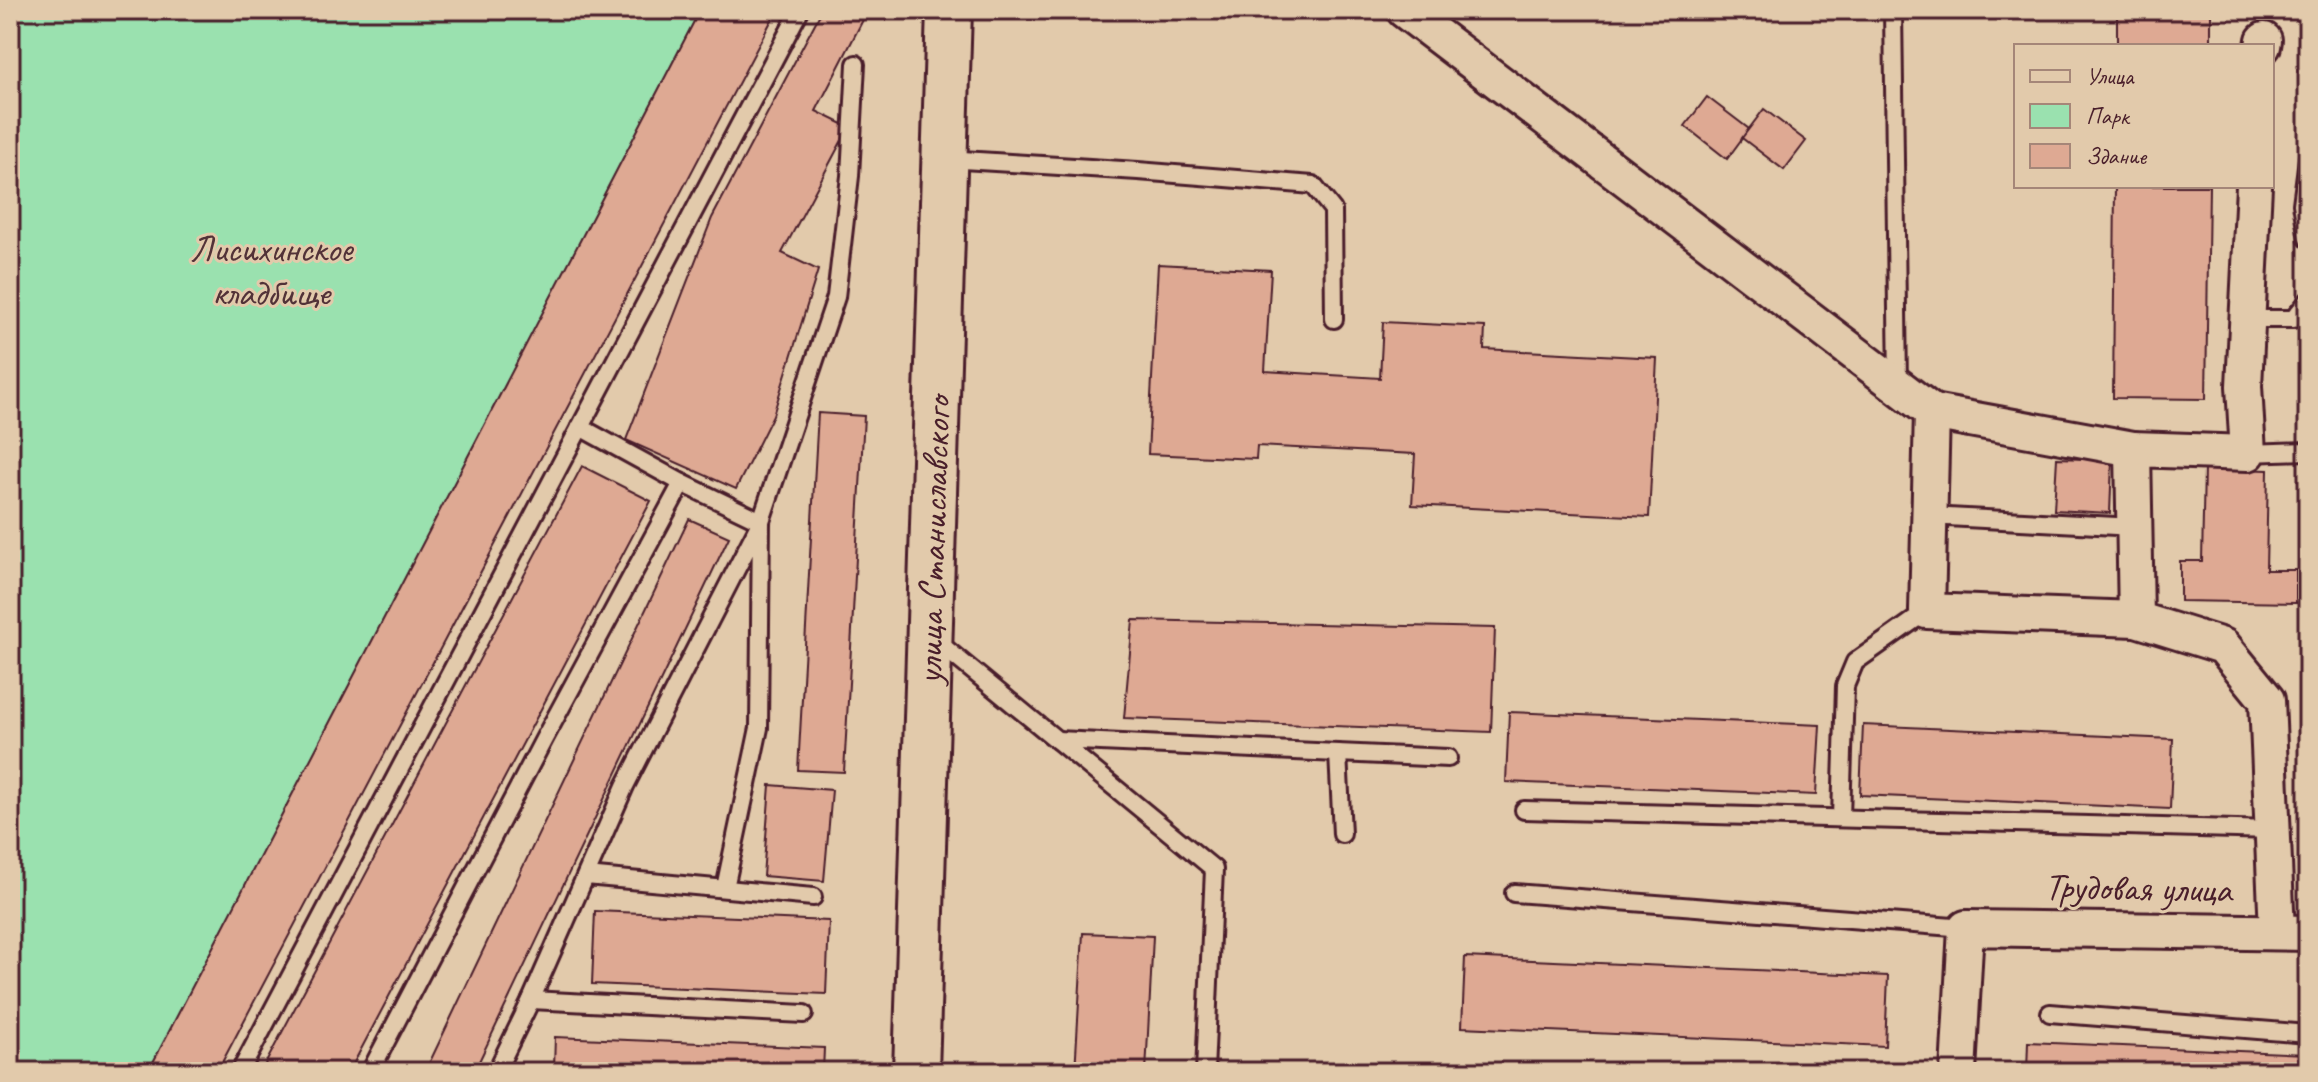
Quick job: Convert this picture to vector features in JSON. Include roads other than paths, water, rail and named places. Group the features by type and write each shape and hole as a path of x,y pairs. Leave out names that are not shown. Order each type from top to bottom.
{"main road":[{"name":"улица Станиславского","path":"916,1072 949,10"}],"street":[{"path":"1404,10 1932,412 2133,449 2248,453 2244,386 2254,188"},
{"path":"1932,412 1927,611 2136,619 2223,646 2267,700 2273,830 2292,933"},
{"path":"2133,449 2136,619"},
{"path":"1958,1072 1966,928"},
{"name":"Трудовая улица","path":"1966,928 2292,933"}],"lane":[{"path":"240,1072 800,10"},
{"path":"1893,10 1898,385"},
{"path":"496,1072 625,786 761,521 836,297 850,176 856,64"},
{"path":"944,159 1313,185 1333,210 1334,319"},
{"path":"2308,159 2302,204 2308,239"},
{"path":"2246,319 2293,319 2308,301"},
{"path":"580,427 682,483 761,521"},
{"path":"2248,453 2308,451"},
{"path":"370,1072 682,483"},
{"path":"1929,516 2134,527"},
{"path":"725,888 759,728 761,521"},
{"path":"1841,818 1845,686 1855,662 1927,611"},
{"path":"929,635 1214,869 1205,1072"},
{"path":"1057,740 1448,758"},
{"path":"1338,753 1342,834"},
{"path":"1524,810 2273,830"},
{"path":"586,876 813,897"},
{"path":"1514,893 1966,928"},
{"path":"531,1000 804,1014"},
{"path":"2050,1013 2308,1034"}],"park label":[{"name":"Лисихинское кладбище","path":"271,270"}]}
